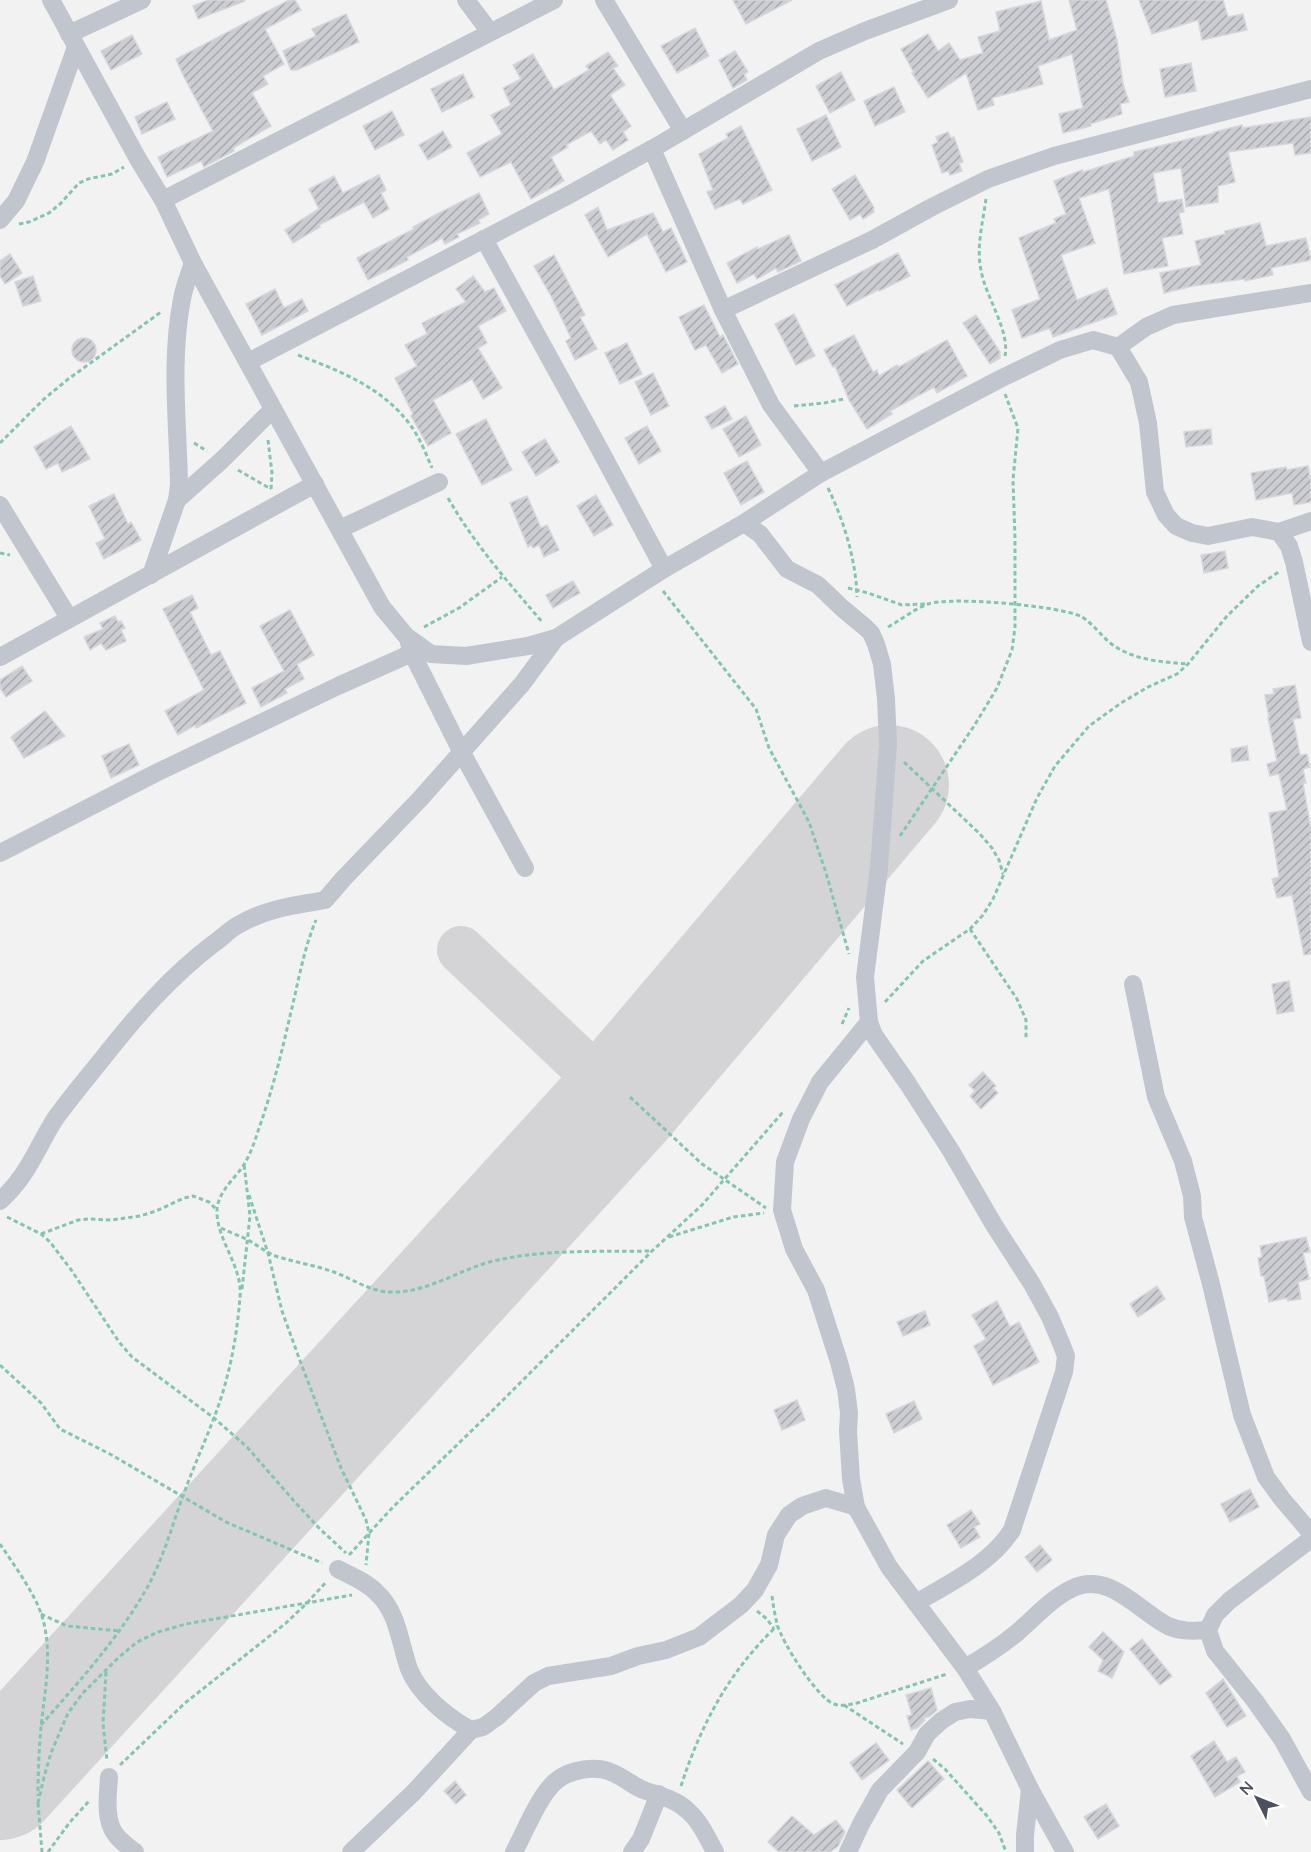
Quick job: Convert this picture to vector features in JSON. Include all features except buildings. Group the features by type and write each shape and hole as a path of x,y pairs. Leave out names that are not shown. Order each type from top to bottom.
{"street":[{"path":"51,0 163,200 193,263 248,362 268,414 315,484 382,607 409,645 461,751 525,868"},
{"path":"5,223 35,162 72,40 142,0"},
{"path":"466,0 490,32"},
{"path":"163,200 554,0"},
{"path":"604,0 683,131"},
{"path":"248,362 652,150 819,51 865,31 950,0"},
{"path":"723,310 872,240 988,179 1054,156 1311,89"},
{"path":"652,150 723,310 771,405 821,472"},
{"path":"484,239 592,435 658,573"},
{"path":"151,575 180,485 175,385 177,349 182,298 193,263"},
{"path":"1118,347 1146,327 1173,315 1311,293"},
{"path":"409,645 431,654 466,656 556,639 658,573 744,523 821,472 1000,379 1060,350 1093,340 1118,347 1138,381 1148,423 1155,492 1166,515 1176,526 1192,533 1208,536 1252,527 1279,532 1311,521"},
{"path":"177,500 222,460 268,414"},
{"path":"340,529 439,482"},
{"path":"0,657 315,484"},
{"path":"0,505 69,618"},
{"path":"744,523 760,534 787,569 818,585 864,627 882,664 888,746 879,868 865,977 869,1022 874,1035 951,1151 1032,1284 1050,1317 1066,1356 1064,1372 1012,1530 1005,1542 957,1579 916,1603"},
{"path":"1279,532 1289,546 1294,562 1311,642"},
{"path":"0,1201 29,1168 55,1120 71,1097 126,1029 175,975 237,925 282,907 325,900 522,684 556,639"},
{"path":"0,854 156,773 338,686 409,645"},
{"path":"1133,984 1156,1097 1183,1161 1192,1196 1193,1217 1242,1415 1266,1477 1311,1533"},
{"path":"869,1022 820,1082 801,1119 784,1162 779,1217 816,1290 846,1389 851,1479 856,1506 868,1532 889,1567 965,1668 992,1711 1030,1789 1065,1852"},
{"path":"351,1852 414,1792 471,1730 483,1727 497,1717 534,1683 548,1676 611,1666 638,1656 666,1650 699,1637 741,1605 755,1590 769,1564 776,1535 789,1515 802,1506 826,1498 856,1506"},
{"path":"1311,1539 1229,1601 1215,1615 1208,1630 1215,1651 1255,1701 1282,1740 1311,1792"},
{"path":"343,1562 385,1602 393,1616 415,1681 433,1701 471,1730"},
{"path":"965,1668 993,1652 1058,1596 1074,1587 1094,1582 1114,1588 1169,1626 1186,1631 1208,1630"},
{"path":"848,1852 880,1791 917,1752 927,1734 955,1712 970,1709 992,1711"},
{"path":"514,1852 546,1792 557,1780 568,1774 599,1769 611,1772 645,1791 668,1798 696,1819 715,1852"},
{"path":"109,1777 108,1798 112,1827 116,1835 135,1852"},
{"path":"1024,1852 1030,1789"},
{"path":"632,1852 668,1798"}],"path":[{"path":"5,223 29,222 49,213 79,183 112,174 138,159"},
{"path":"899,838 997,688 1012,650 1015,627 1013,480 1018,428 1000,379 1006,350 1005,344 980,267 988,179"},
{"path":"0,443 44,399 67,380 182,298"},
{"path":"771,405 807,405 844,399"},
{"path":"177,433 271,489 268,414"},
{"path":"821,472 839,511 854,568 864,627 894,624 927,604"},
{"path":"869,1022 894,991 923,961 970,929 983,915 1004,876 1037,798 1055,766 1089,726 1148,687 1177,674 1188,664 1227,616 1258,586 1294,562"},
{"path":"658,573 756,709 769,748 809,822 824,864 851,958"},
{"path":"409,645 502,577"},
{"path":"857,590 903,605 960,601 1046,608 1074,614 1082,617 1121,650 1150,660 1188,664"},
{"path":"888,746 980,834 999,860 1004,876"},
{"path":"241,1294 237,1272 217,1210 221,1197 254,1145 278,1067 310,934 325,900"},
{"path":"970,929 1017,999 1026,1020 1026,1039"},
{"path":"630,1097 686,1150 724,1181 779,1217"},
{"path":"109,1777 208,1682 258,1646 307,1603 393,1507 652,1251 702,1205 789,1106"},
{"path":"41,1725 120,1632 145,1592 167,1544 214,1418 227,1378 248,1240 249,1195 244,1164"},
{"path":"38,1803 49,1761 68,1713 83,1693 137,1642 158,1632 186,1624 377,1592 366,1563 369,1533 366,1520 341,1468 298,1358 249,1195"},
{"path":"41,1234 78,1220 111,1220 156,1212 184,1198 193,1197 209,1202 217,1210"},
{"path":"0,1214 41,1234 50,1242 119,1342 139,1362 214,1418 247,1447 320,1529 343,1562"},
{"path":"667,1238 733,1217 779,1217"},
{"path":"221,1228 280,1258 337,1273 375,1290 392,1292 423,1286 494,1260 524,1254 561,1251 652,1251"},
{"path":"0,1365 41,1403 60,1429 110,1454 245,1530 343,1562"},
{"path":"0,1544 28,1588 41,1614 46,1635 48,1661 38,1771 42,1852"},
{"path":"772,1595 776,1628"},
{"path":"741,1605 753,1609 776,1628 823,1696 833,1704 844,1706 917,1752 928,1756 945,1769 987,1816 999,1833 1006,1852"},
{"path":"41,1614 67,1626 120,1632"},
{"path":"668,1798 688,1764 703,1726 720,1694 758,1645 776,1628"},
{"path":"844,1706 965,1668"},
{"path":"106,1670 103,1723 109,1777"},
{"path":"48,1852 90,1799"}],"taxiway":[{"path":"461,950 621,1101"}],"runway":[{"path":"0,1780 621,1101 889,785"}]}
